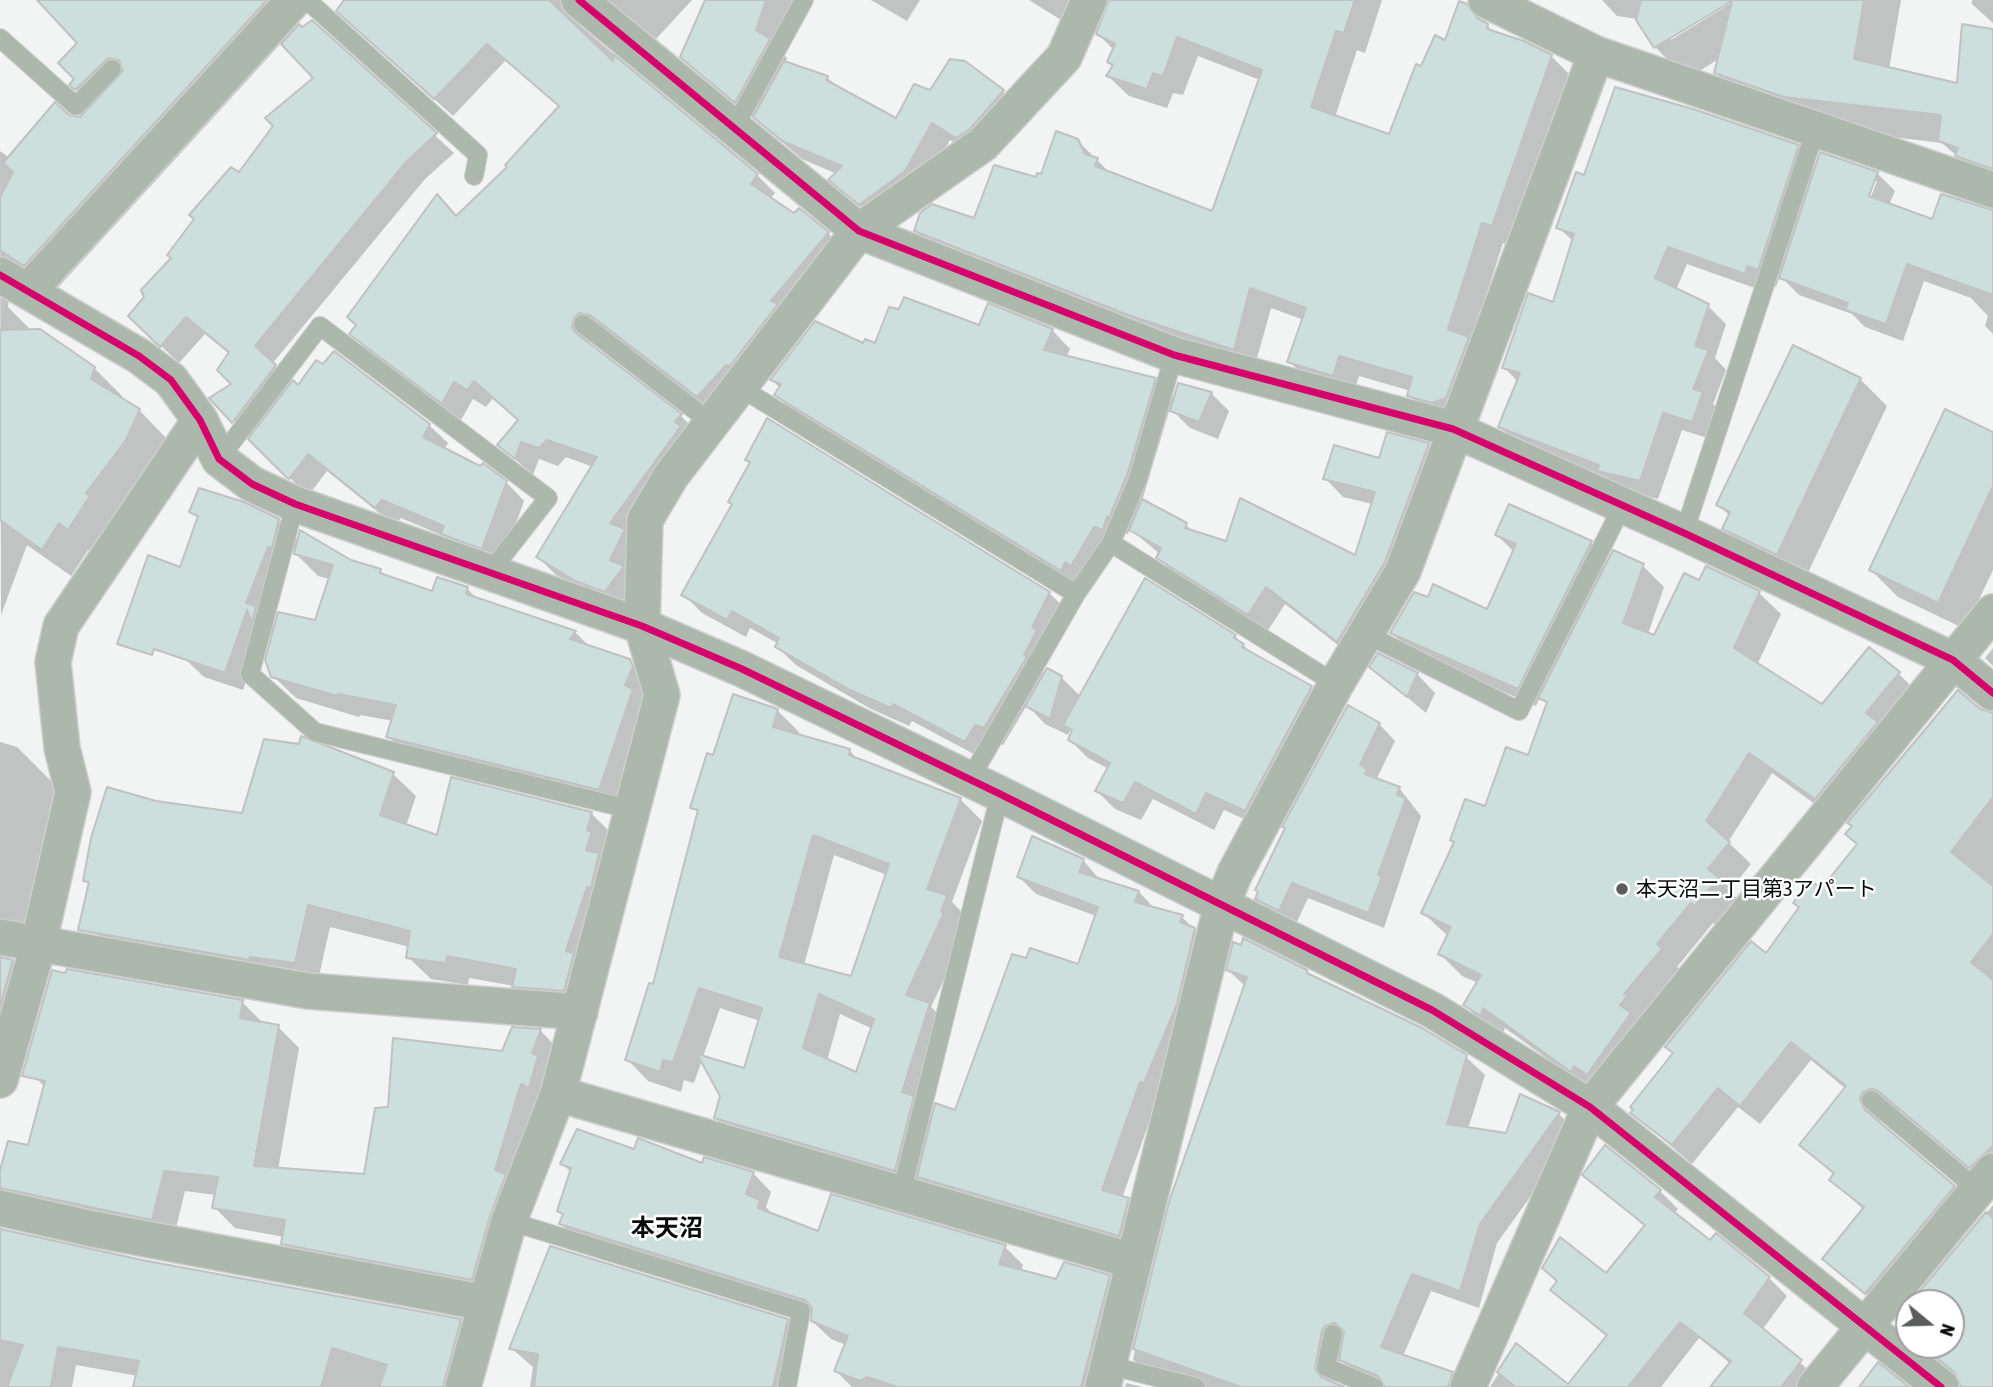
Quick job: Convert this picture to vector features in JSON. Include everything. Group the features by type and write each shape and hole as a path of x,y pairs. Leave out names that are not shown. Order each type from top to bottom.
{"street":[{"path":"294,0 14,283 139,356 171,380 200,420 219,459 252,484 295,503 642,626 742,669 1433,1010 1590,1107 1941,1387"},
{"path":"579,0 859,231 1174,355 1453,429 1684,533 1953,660 1993,693"},
{"path":"463,1387 509,1221 558,1094 663,695 642,626 645,520 671,476 859,231 983,144 1065,57 1089,0"},
{"path":"1486,0 1595,54 1993,190"},
{"path":"1105,1376 1222,904 1336,684 1403,571 1453,429 1503,307 1595,54"},
{"path":"1,1073 38,946 73,792 62,748 53,662 61,626 200,420"},
{"path":"1468,1387 1590,1107 1993,612"},
{"path":"0,937 38,946 308,991 580,1012"},
{"path":"558,1094 1133,1261"},
{"path":"1815,1387 1985,1180"},
{"path":"0,1208 93,1229 486,1303"}],"lane":[{"path":"307,0 478,155 474,176"},
{"path":"734,128 804,0"},
{"path":"0,38 76,106 111,69"},
{"path":"1684,533 1816,128"},
{"path":"583,324 713,424"},
{"path":"219,459 320,326 548,498 490,572"},
{"path":"901,1194 985,787 1076,594 1111,543 1138,479 1174,355"},
{"path":"741,388 1076,594"},
{"path":"295,503 250,674 315,732 633,810"},
{"path":"1366,634 1519,711 1622,507"},
{"path":"1111,543 1336,684"},
{"path":"1871,1100 1985,1180"},
{"path":"509,1221 801,1311 787,1387"},
{"path":"1333,1334 1326,1367 1374,1387"},
{"path":"1105,1376 1196,1387"}],"building":[{"path":"37,0 267,0 24,266 0,250 0,197 13,172 3,163 55,102 69,115 80,117 123,71 119,60 108,58 75,90 69,85 74,79 58,63 77,43"},
{"path":"344,0 549,0 613,61 614,55 758,174 751,184 794,213 799,208 829,232 771,301 778,304 730,366 726,365 697,397 590,315 579,313 574,318 572,328 576,333 682,414 675,422 681,426 610,523 625,529 610,560 624,566 605,592 577,582 536,557 597,457 547,440 539,448 521,442 515,459 497,445 518,420 474,381 467,390 454,382 442,404 349,334 356,325 347,317 437,194 456,216 507,167 505,165 559,106 487,44 434,99 336,11"},
{"path":"705,0 766,0 756,30 770,39 735,103 680,57"},
{"path":"1109,0 1355,0 1344,33 1336,31 1311,107 1389,134 1416,64 1421,66 1435,35 1445,40 1459,1 1467,4 1477,18 1488,24 1487,29 1524,41 1552,55 1492,226 1482,223 1448,329 1469,337 1446,398 1432,403 1407,396 1412,377 1339,356 1333,376 1287,362 1306,308 1250,288 1234,350 1128,315 914,231 920,213 932,204 974,218 994,165 1036,177 1037,173 1041,174 1056,131 1078,139 1085,154 1098,158 1095,166 1212,211 1262,70 1177,37 1163,76 1153,73 1147,89 1106,76 1113,65 1107,62 1115,44 1096,34"},
{"path":"1641,0 1864,0 1854,59 1957,83 1962,24 1993,29 1993,169 1955,156 1958,148 1938,141 1941,115 1784,97 1714,73 1732,1 1654,48 1636,20"},
{"path":"312,20 437,133 407,161 255,346 276,365 232,423 209,398 231,384 217,370 229,352 186,317 160,347 128,316 144,297 141,290 171,258 167,255 194,219 189,215 231,167 239,172 273,126 265,118 313,78 281,44 299,24 302,27"},
{"path":"950,59 965,61 1004,90 970,129 956,138 932,123 905,171 859,205 828,180 842,166 782,141 753,117 784,61 828,76 826,80 896,118 914,84 930,90"},
{"path":"1615,87 1693,109 1799,145 1758,270 1747,266 1745,274 1668,247 1655,278 1709,304 1695,346 1709,350 1693,389 1703,392 1692,422 1663,413 1640,481 1597,471 1599,465 1498,427 1520,373 1502,368 1528,293 1553,302 1574,234 1556,228 1576,172 1584,175"},
{"path":"1820,152 1878,172 1869,196 1932,219 1941,194 1993,210 1993,295 1907,264 1886,324 1845,310 1848,303 1779,278"},
{"path":"904,297 979,325 988,303 1053,329 1044,350 1156,378 1127,475 1109,518 1107,516 1103,530 1094,527 1071,566 1065,562 1061,571 774,395 781,384 770,380 815,321 863,343 865,339 875,343 889,307 899,309"},
{"path":"40,329 95,367 91,379 140,409 126,440 86,493 90,496 68,530 59,523 42,550 0,520 0,330"},
{"path":"1793,345 1861,378 1777,555 1722,529 1730,512 1716,505"},
{"path":"334,351 430,424 423,437 480,466 483,463 507,481 482,549 441,534 444,526 382,500 375,508 308,454 289,479 248,439 293,380 298,385 316,360 323,364"},
{"path":"1178,383 1212,392 1199,422 1170,411"},
{"path":"1945,409 1993,432 1993,486 1938,603 1869,570"},
{"path":"767,418 1050,592 1032,627 1037,630 1024,655 1027,657 984,728 975,725 965,742 893,704 891,708 850,690 775,647 779,638 732,611 727,620 681,595 732,504 728,502 750,462 745,460"},
{"path":"1387,432 1429,443 1385,562 1337,642 1266,587 1248,615 1156,558 1161,548 1129,530 1142,499 1187,523 1185,528 1226,541 1240,498 1355,555 1375,492 1323,479 1334,445 1379,458"},
{"path":"199,488 244,502 279,519 272,548 268,547 246,603 256,606 252,623 247,610 225,673 154,649 152,655 117,644 148,555 180,567 198,516 189,512"},
{"path":"1509,504 1592,541 1518,689 1390,633 1414,592 1428,597 1433,584 1487,609 1516,544 1495,535"},
{"path":"300,530 351,560 381,569 380,573 432,591 437,577 468,587 466,594 576,631 570,639 630,659 633,667 625,685 633,689 599,790 386,737 396,705 338,694 337,696 271,677 265,660 278,612 315,620 333,565 294,554"},
{"path":"1613,550 1644,564 1623,623 1654,635 1684,573 1699,580 1706,566 1760,591 1734,648 1822,704 1869,647 1900,672 1866,713 1878,722 1815,799 1749,753 1706,821 1730,842 1708,869 1719,878 1695,906 1691,903 1657,944 1662,949 1624,994 1627,996 1620,1005 1631,1013 1587,1075 1574,1066 1571,1072 1483,1008 1481,1016 1463,1005 1481,975 1438,954 1451,927 1421,913 1454,842 1450,840 1465,799 1485,806 1506,747 1528,755 1547,702 1538,698"},
{"path":"1145,578 1236,635 1234,638 1244,644 1242,647 1312,686 1245,811 1206,793 1196,814 1135,782 1123,803 1095,791 1110,763 1068,740 1072,730 1063,725"},
{"path":"1378,653 1418,673 1407,697 1369,667"},
{"path":"1047,668 1062,676 1050,719 1025,706"},
{"path":"1958,690 1980,709 1993,713 1993,797 1951,852 1993,886 1993,934 1971,962 1993,980 1993,1146 1969,1168 1878,1091 1872,1089 1863,1092 1860,1099 1864,1109 1955,1186 1865,1294 1822,1259 1864,1207 1829,1180 1834,1173 1799,1145 1846,1086 1791,1042 1740,1106 1718,1088 1672,1145 1630,1113 1633,1110 1630,1107 1673,1053 1665,1047 1751,941 1766,953 1799,907 1793,903 1810,880 1821,889 1857,844 1845,834 1852,826 1847,823"},
{"path":"733,694 778,709 773,727 850,749 849,755 961,798 927,889 947,895 941,912 944,913 906,995 930,1003 902,1092 914,1096 895,1171 714,1118 720,1096 697,1054 744,1068 762,1008 699,988 673,1062 663,1060 660,1072 625,1060 649,983 653,984 698,810 690,808 707,753 713,755","holes":["813,835 889,864 851,976 779,957","819,994 874,1019 856,1072 803,1048"]},
{"path":"1348,705 1380,723 1360,765 1367,769 1365,774 1400,787 1397,795 1406,798 1378,875 1382,876 1368,913 1292,883 1279,911 1255,899 1258,892 1255,890 1285,828 1282,827"},
{"path":"301,736 394,772 380,815 437,835 451,777 592,812 587,830 592,832 586,850 599,853 591,888 587,887 566,951 574,953 564,991 512,987 516,969 447,956 446,963 406,958 410,931 308,905 295,963 250,957 250,960 78,930 89,882 83,881 91,838 107,787 156,801 242,813 264,739 299,744"},
{"path":"1032,836 1084,859 1079,872 1139,891 1135,902 1183,915 1180,922 1195,928 1177,1004 1144,1083 1140,1082 1102,1190 1129,1198 1119,1236 917,1177 935,1103 955,1110 1012,954 1026,958 1030,948 1078,964 1098,907 1017,877"},
{"path":"1243,938 1307,970 1307,973 1422,1028 1467,1055 1447,1124 1506,1133 1520,1094 1560,1112 1480,1224 1460,1291 1412,1274 1381,1347 1453,1372 1448,1387 1385,1387 1378,1376 1339,1360 1344,1331 1335,1323 1325,1326 1322,1331 1315,1369 1321,1377 1344,1387 1241,1387 1133,1349 1169,1202 1247,977 1226,970 1233,942 1241,945"},
{"path":"0,957 13,960 0,1006"},
{"path":"67,969 243,1000 240,1018 279,1025 254,1166 364,1174 375,1108 388,1107 393,1038 502,1051 512,1027 541,1029 532,1053 538,1056 529,1088 521,1084 495,1170 506,1174 490,1216 472,1280 281,1244 285,1220 212,1208 218,1177 164,1171 152,1220 0,1188 0,1170 8,1141 28,1145 45,1081 22,1076 52,970 65,973"},
{"path":"577,1129 634,1149 638,1138 702,1163 704,1157 754,1172 746,1194 760,1200 758,1208 818,1231 831,1194 1006,1245 999,1264 1056,1279 1064,1262 1110,1275 1081,1387 897,1387 867,1377 860,1381 834,1371 848,1336 811,1321 812,1308 805,1300 559,1224 563,1214 557,1211 571,1168 560,1164"},
{"path":"1605,1145 1661,1190 1655,1197 1710,1240 1716,1233 1770,1277 1744,1313 1802,1360 1781,1387 1710,1387 1731,1361 1680,1322 1628,1387 1516,1387 1497,1372 1516,1343 1568,1384 1607,1335 1550,1290 1557,1281 1542,1268 1560,1237 1606,1273 1645,1225 1582,1175"},
{"path":"1986,1212 1993,1218 1993,1387 1961,1387 1954,1372 1938,1359 1965,1359 1965,1289 1922,1289"},
{"path":"0,1229 142,1260 461,1319 443,1387 379,1387 387,1365 332,1348 321,1387 133,1387 139,1361 58,1347 51,1387 7,1387 23,1345 0,1340"},
{"path":"550,1246 788,1319 773,1387 534,1387 538,1354 509,1349"},
{"path":"1878,1362 1909,1387 1859,1387"}],"cycle path":[{"path":"579,0 859,231 1174,355 1453,429 1684,533 1953,660 1993,693"},
{"path":"0,275 139,356 171,380 200,420 219,459 252,484 295,504 642,626 742,669 1000,794 1432,1010 1590,1107 1941,1387"}],"place":[{"name":"本天沼二丁目第3アパート","path":"1622,889"}],"district":[{"name":"本天沼","path":"667,1228"}]}
